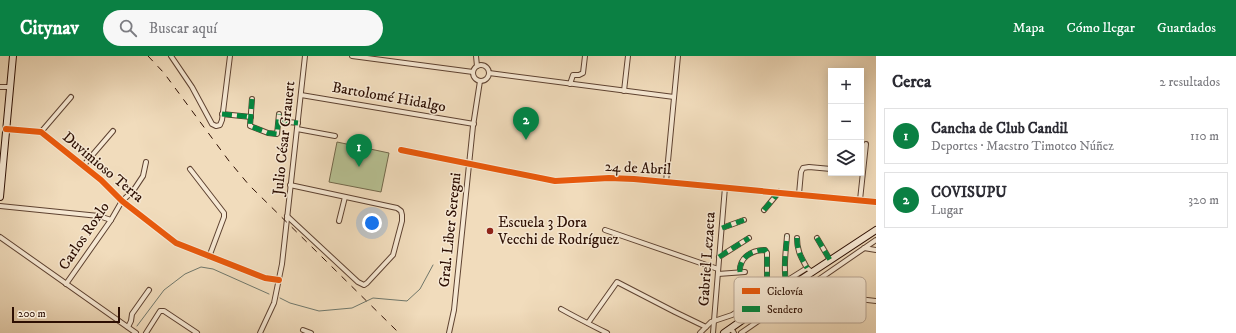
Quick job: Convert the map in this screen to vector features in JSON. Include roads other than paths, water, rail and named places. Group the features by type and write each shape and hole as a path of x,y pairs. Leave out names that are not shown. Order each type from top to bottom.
{"street":[{"path":"0,197 2,155 13,56"},
{"path":"171,56 195,91 212,124 216,126 221,123 230,56"},
{"name":"Julio César Grauert","path":"260,333 272,307 279,280 287,223 305,56"},
{"path":"352,56 473,72"},
{"path":"473,72 477,66 476,56"},
{"path":"570,84 573,75 583,73 585,56"},
{"path":"624,91 628,56"},
{"path":"666,182 678,56"},
{"path":"473,72 474,77 480,81 487,79 489,73 486,66 477,66"},
{"path":"489,73 674,97"},
{"name":"Gral. Liber Seregni","path":"449,333 454,310 469,164 480,81"},
{"path":"0,86 10,87"},
{"name":"Bartolomé Hidalgo","path":"301,95 474,124"},
{"path":"41,132 71,97"},
{"path":"252,99 250,126 268,134 277,134 279,114"},
{"path":"222,114 251,117"},
{"path":"279,121 298,123"},
{"name":"Duvimioso Terra","path":"6,129 41,132 105,184 122,201 176,243 265,278 279,280"},
{"path":"297,129 334,136"},
{"path":"83,166 112,131"},
{"path":"864,158 866,144"},
{"name":"24 de Abril","path":"401,150 559,181 617,178 876,202"},
{"name":"Carlos Roxlo","path":"66,284 122,201 133,191 143,176 146,162"},
{"path":"190,168 224,213 224,217 209,257"},
{"path":"800,194 801,172 803,168 828,169"},
{"path":"860,200 862,176"},
{"path":"287,216 358,282 364,285 367,284 393,255 402,218 401,211 394,207 290,185"},
{"name":"Gabriel Lezaeta","path":"713,333 725,187"},
{"path":"764,210 779,192"},
{"path":"339,221 345,197"},
{"path":"0,206 99,216 110,220"},
{"path":"722,228 744,220"},
{"path":"605,230 718,272 742,272 740,264 744,257 753,252 765,250 767,253 767,277"},
{"path":"798,277 830,260 876,230"},
{"path":"785,277 787,236"},
{"path":"0,237 136,333"},
{"path":"719,257 749,238"},
{"path":"797,238 799,255 810,270"},
{"path":"817,238 830,260"},
{"path":"822,277 876,240"},
{"path":"854,244 859,252"},
{"path":"864,248 876,250"},
{"path":"823,264 829,272"},
{"path":"588,323 617,282 674,312 706,326"},
{"path":"128,327 132,314 149,290"},
{"path":"866,300 876,301"},
{"path":"561,309 607,333"},
{"path":"146,333 160,311 164,311 197,333"},
{"path":"700,333 714,320 734,314"},
{"path":"724,333 732,330 740,323"},
{"path":"741,333 755,323"},
{"path":"303,330 311,333"}],"waterway":[{"path":"280,298 290,303 319,311 352,308 373,298 407,301 420,289 433,265"},
{"path":"137,326 164,290 185,274 201,267 213,269 269,294"}],"railway":[{"path":"148,56 164,73 229,161 249,185 399,333"}],"place":[{"name":"COVISUPU","path":"526,140"},
{"name":"Cancha de Club Candil","path":"359,167"},
{"name":"Escuela 3 Dora Vecchi de Rodríguez","path":"490,231"}]}
